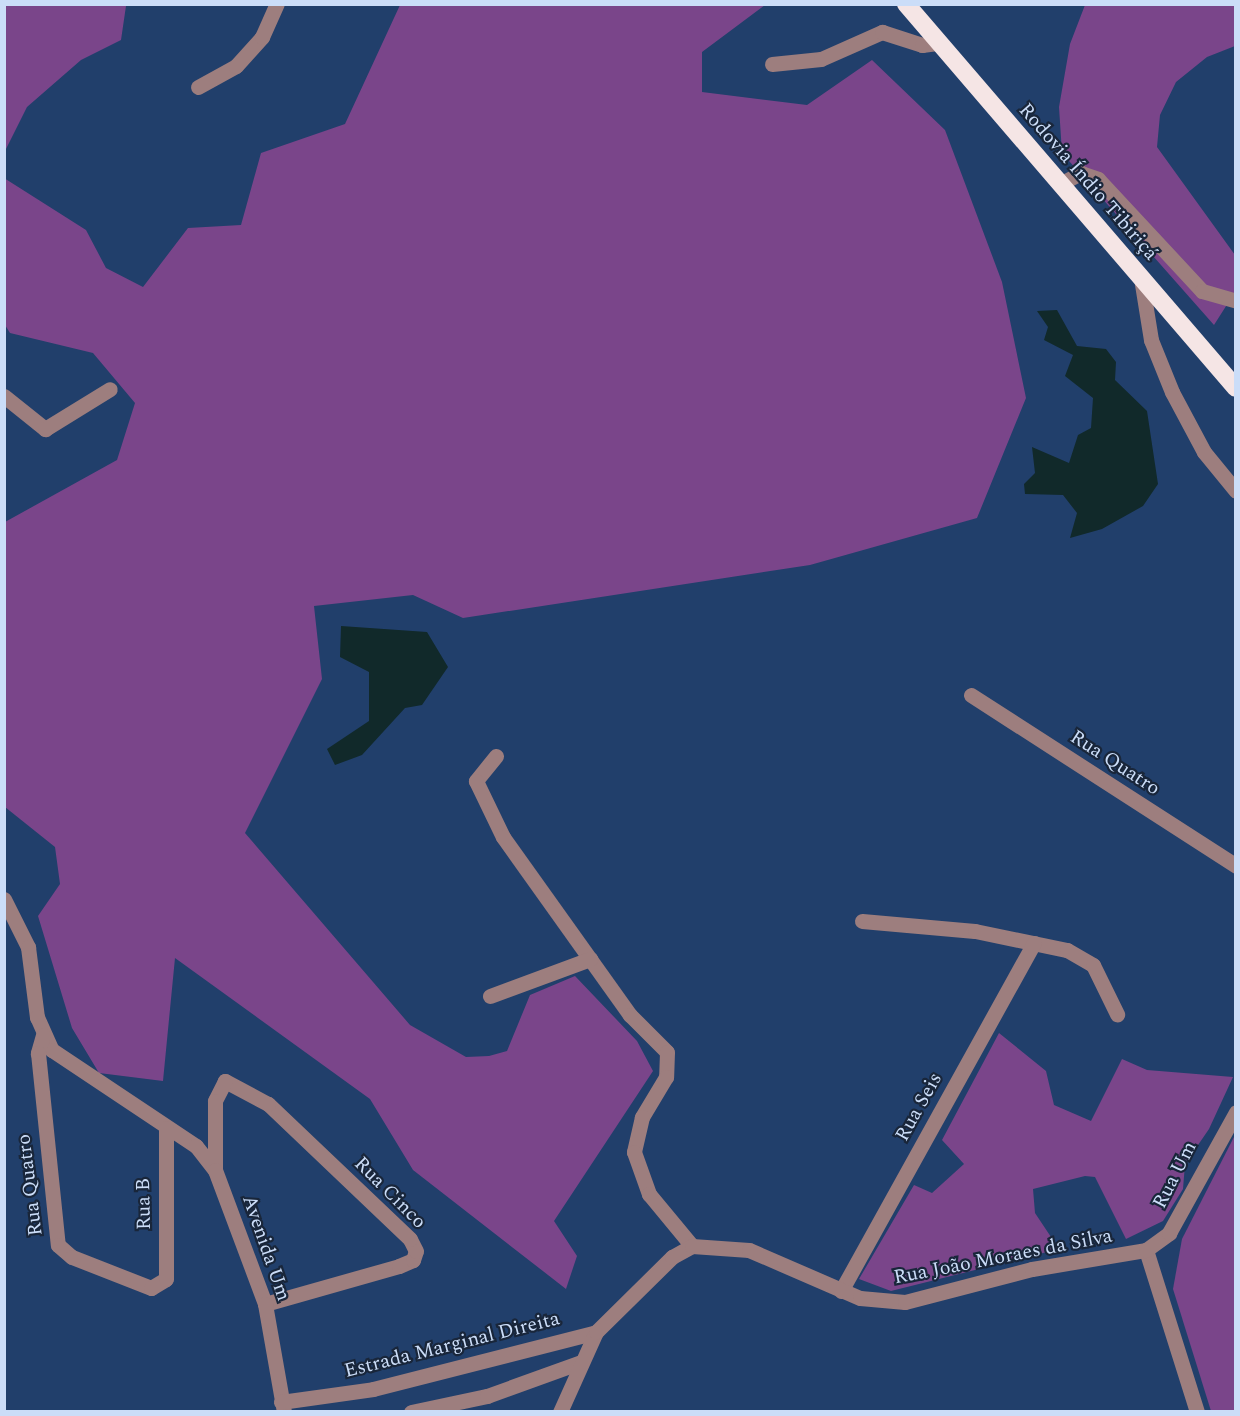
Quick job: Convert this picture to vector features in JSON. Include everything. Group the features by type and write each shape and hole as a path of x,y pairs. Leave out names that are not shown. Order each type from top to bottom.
{"highway":[{"name":"Rodovia Índio Tibiriçá","path":"906,4 1236,388"}],"street":[{"path":"198,87 236,66 262,37 278,4"},
{"path":"772,64 821,59 882,32 922,45 939,43"},
{"path":"1060,184 1081,173 1098,179 1202,291 1236,302"},
{"path":"1141,278 1151,340 1172,392 1204,452 1236,491"},
{"path":"4,396 45,429 110,389"},
{"name":"Rua Quatro","path":"971,695 1236,866"},
{"path":"496,756 477,775 477,785 527,876 630,1015 667,1052 666,1077 642,1117 634,1152 649,1194 692,1246"},
{"path":"4,899 27,947 43,1035"},
{"path":"862,921 1034,943 1067,950 1093,965 1117,1014"},
{"name":"Rua Seis","path":"841,1291 1034,943"},
{"path":"490,996 590,959"},
{"name":"Rua Quatro","path":"43,1035 39,1063 58,1245 72,1257 144,1287 158,1288 166,1279"},
{"name":"Avenida Um","path":"43,1035 64,1061 196,1146 215,1170 265,1304 283,1407"},
{"name":"Rua Cinco","path":"214,1101 225,1081 249,1090 416,1248 413,1260 399,1266 265,1304"},
{"name":"Avenida Um","path":"214,1101 215,1170"},
{"name":"Rua Um","path":"1146,1250 1169,1233 1236,1112"},
{"name":"Rua B","path":"166,1128 166,1279"},
{"name":"Rua João Moraes da Silva","path":"581,1362 596,1332 672,1257 692,1246 724,1244 749,1251 841,1291 876,1301 905,1302 1032,1269 1146,1250"},
{"path":"1146,1250 1197,1412"},
{"name":"Estrada Marginal Direita","path":"283,1407 373,1389 596,1332"},
{"path":"411,1412 487,1396 581,1362"},
{"path":"560,1412 581,1362"}],"shaded area":[{"path":"5,4 126,6 121,40 81,60 27,107 5,151"},
{"path":"400,5 765,5 702,52 702,92 807,105 872,60 945,130 1002,282 1026,398 977,518 810,565 463,618 413,595 314,606 322,679 245,833 410,1025 466,1057 489,1056 507,1051 530,995 575,976 637,1041 653,1071 554,1221 577,1256 566,1289 413,1170 370,1099 175,958 163,1081 99,1073 72,1028 38,916 60,884 55,847 5,807 5,522 117,460 135,403 93,353 10,333 5,325 4,178 86,230 106,268 143,287 188,228 241,225 261,153 345,124"},
{"path":"1085,5 1235,5 1235,46 1207,57 1176,82 1160,115 1157,147 1235,255 1235,292 1214,325 1062,153 1059,107 1070,44"},
{"path":"1057,310 1077,346 1106,349 1116,362 1115,380 1147,411 1158,484 1143,506 1102,529 1070,538 1077,513 1063,495 1025,494 1024,484 1035,473 1032,447 1069,463 1078,435 1091,428 1093,398 1065,376 1073,355 1044,340 1048,327 1037,311"},
{"path":"341,626 427,632 448,667 422,705 405,708 362,755 335,765 327,749 369,721 369,672 340,657"},
{"path":"999,1033 1046,1071 1054,1105 1091,1121 1122,1059 1147,1070 1233,1077 1209,1129 1185,1164 1183,1189 1163,1221 1126,1239 1095,1177 1085,1176 1033,1189 1035,1213 1059,1249 891,1291 859,1279 914,1185 932,1193 964,1164 942,1140"},
{"path":"1235,1135 1235,1411 1211,1411 1173,1289 1182,1239"}]}
